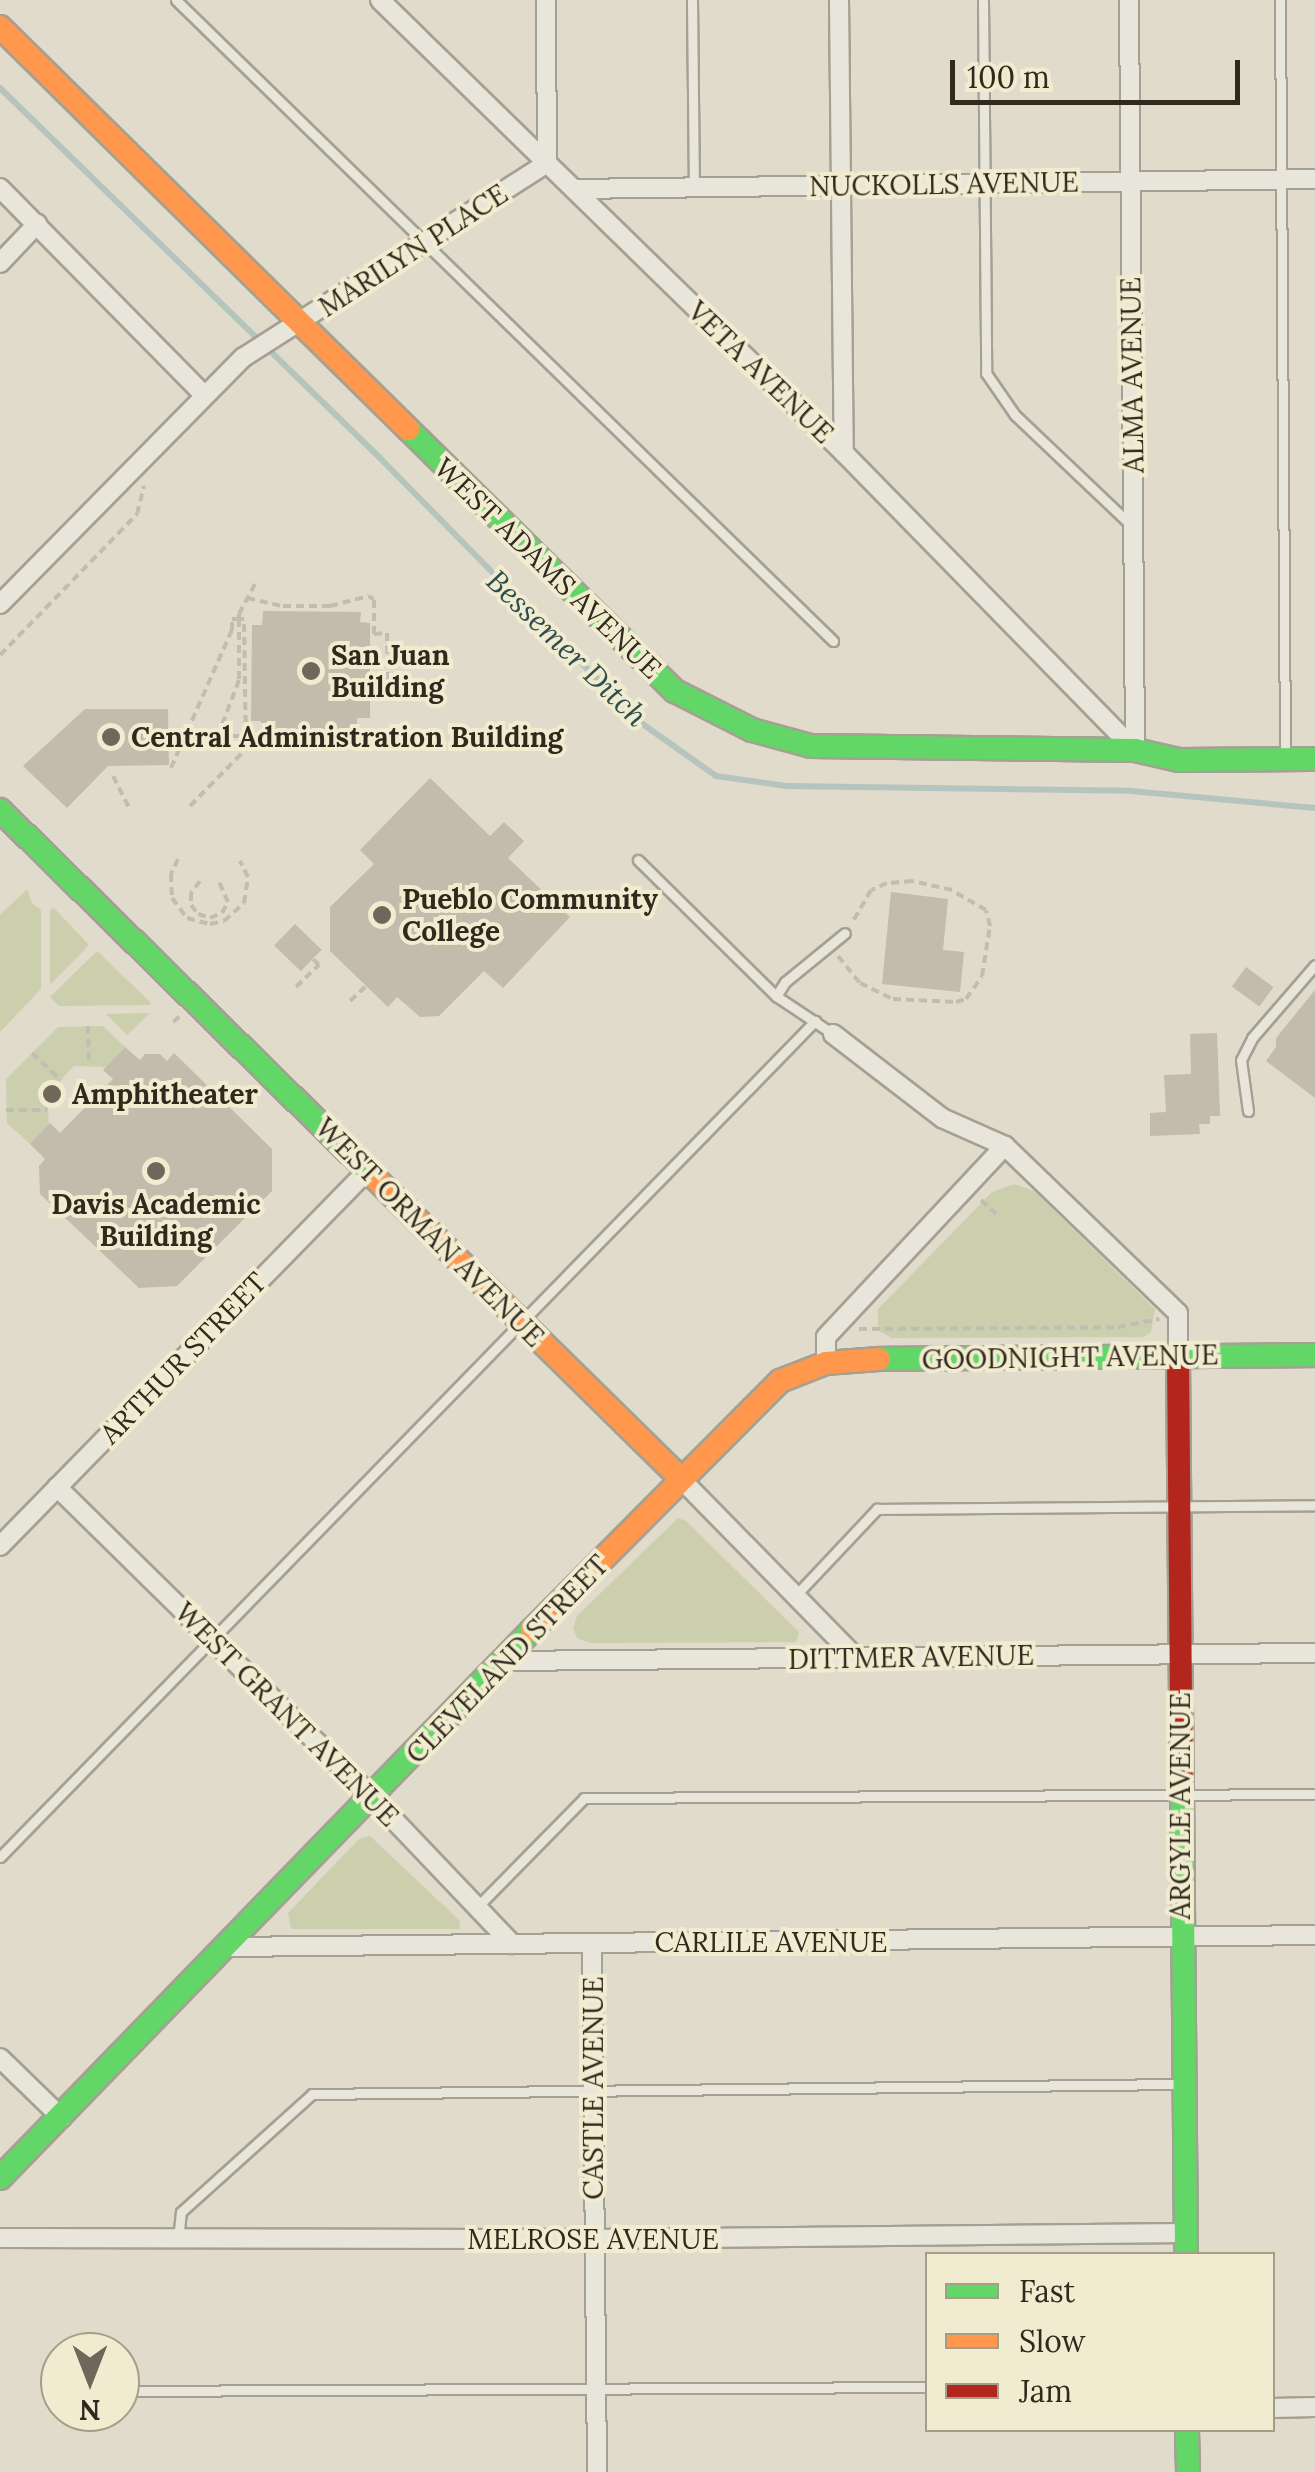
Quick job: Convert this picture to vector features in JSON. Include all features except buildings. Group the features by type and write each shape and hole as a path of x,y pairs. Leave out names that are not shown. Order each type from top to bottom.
{"street":[{"name":"VETA AVENUE","path":"380,0 844,454 1135,750"},
{"path":"546,0 547,163"},
{"path":"840,0 844,454"},
{"name":"ALMA AVENUE","path":"1129,0 1135,750"},
{"name":"WEST ADAMS AVENUE","path":"0,27 675,691 752,730 811,746 1135,750 1178,760 1315,759"},
{"name":"MARILYN PLACE","path":"204,395 277,332 300,323 547,163"},
{"name":"NUCKOLLS AVENUE","path":"574,189 1315,179"},
{"path":"0,188 204,395 0,604"},
{"path":"0,263 38,224"},
{"name":"WEST ORMAN AVENUE","path":"0,810 680,1478 856,1658"},
{"path":"833,1034 942,1118 1005,1146 1178,1313 1178,1356"},
{"path":"826,1363 826,1338 1005,1146"},
{"name":"ARTHUR STREET","path":"0,1546 367,1171"},
{"name":"GOODNIGHT AVENUE","path":"826,1363 1315,1355"},
{"name":"ARGYLE AVENUE","path":"1178,1356 1180,1938 1186,2244"},
{"name":"CLEVELAND STREET","path":"0,2178 507,1661 680,1478 780,1382 826,1363"},
{"name":"WEST GRANT AVENUE","path":"57,1488 373,1798 512,1944"},
{"name":"DITTMER AVENUE","path":"507,1661 1315,1653"},
{"name":"CARLILE AVENUE","path":"228,1947 1315,1935"},
{"name":"CASTLE AVENUE","path":"592,1943 598,2472"},
{"path":"0,2058 62,2118"},
{"name":"MELROSE AVENUE","path":"0,2238 1186,2244"},
{"path":"1275,2408 1315,2408"},
{"path":"1188,2432 1188,2472"}],"lane":[{"path":"176,0 832,641"},
{"path":"692,0 694,187"},
{"path":"983,0 984,347 991,384 1015,415 1134,528"},
{"path":"1280,0 1285,759"},
{"path":"638,860 776,996 833,1034"},
{"path":"776,996 785,982 845,933"},
{"path":"1248,1111 1242,1060 1252,1038 1315,965"},
{"path":"0,1857 815,1022"},
{"path":"794,1596 876,1510 1315,1505"},
{"path":"478,1906 584,1798 1315,1794"},
{"path":"178,2240 181,2212 312,2094 1184,2084"},
{"path":"140,2391 925,2387"}],"path":[{"path":"0,654 137,514 146,477"},
{"path":"218,736 239,680 239,619 256,582"},
{"path":"247,598 269,605 330,606 369,596 374,600 374,634 387,634 388,694 414,693"},
{"path":"172,768 232,630 232,619 244,619 246,749 190,806"},
{"path":"185,737 325,736"},
{"path":"113,776 131,811"},
{"path":"178,859 172,874 172,898 188,918 210,921 224,921 244,903 248,877 240,861"},
{"path":"200,881 191,893 191,905 210,921"},
{"path":"832,944 842,963 875,993 921,1003 956,1002 966,1000 982,976 990,926 986,910 970,899 912,881 871,890 845,933"},
{"path":"210,921 222,913 228,902 219,882"},
{"path":"296,986 319,964 313,959"},
{"path":"350,1002 366,986"},
{"path":"88,1026 89,1066"},
{"path":"32,1053 61,1080"},
{"path":"6,1110 46,1110"},
{"path":"834,1329 1118,1327 1178,1313"}],"green space":[{"path":"27,889 32,903 41,910 41,989 0,1032 0,915"},
{"path":"54,908 89,945 50,985 50,910"},
{"path":"97,951 150,1005 59,1006 50,997"},
{"path":"150,1013 127,1035 106,1014"},
{"path":"103,1026 125,1047 106,1067 74,1066 47,1094 49,1125 30,1144 7,1123 6,1079 58,1027"},
{"path":"1014,1184 1034,1191 1155,1309 1151,1332 1143,1337 891,1338 878,1330 878,1309 992,1192"},
{"path":"678,1518 686,1521 799,1632 796,1642 590,1643 577,1638 573,1628 577,1616"},
{"path":"370,1836 460,1921 459,1929 291,1929 288,1913 359,1839"}],"waterway":[{"name":"Bessemer Ditch","path":"0,88 379,457 637,720 716,776 786,786 1131,791 1315,808"}],"traffic: fast":[{"path":"408,429 675,691 752,730 811,746 1135,750 1179,760 1315,759"},
{"path":"0,810 376,1179"},
{"path":"879,1359 1315,1355"},
{"path":"0,2178 532,1630"},
{"path":"1182,1789 1186,2252"},
{"path":"1187,2432 1188,2472"}],"traffic: slow":[{"path":"0,27 408,429"},
{"path":"376,1179 680,1478"},
{"path":"532,1630 780,1381 826,1363 879,1359"}],"traffic: jam":[{"path":"1178,1357 1182,1789"}],"place":[{"name":"San Juan Building","path":"311,671"},
{"name":"Central Administration Building","path":"111,737"},
{"name":"Pueblo Community College","path":"382,915"},
{"name":"Amphitheater","path":"52,1094"},
{"name":"Davis Academic Building","path":"156,1171"}]}
